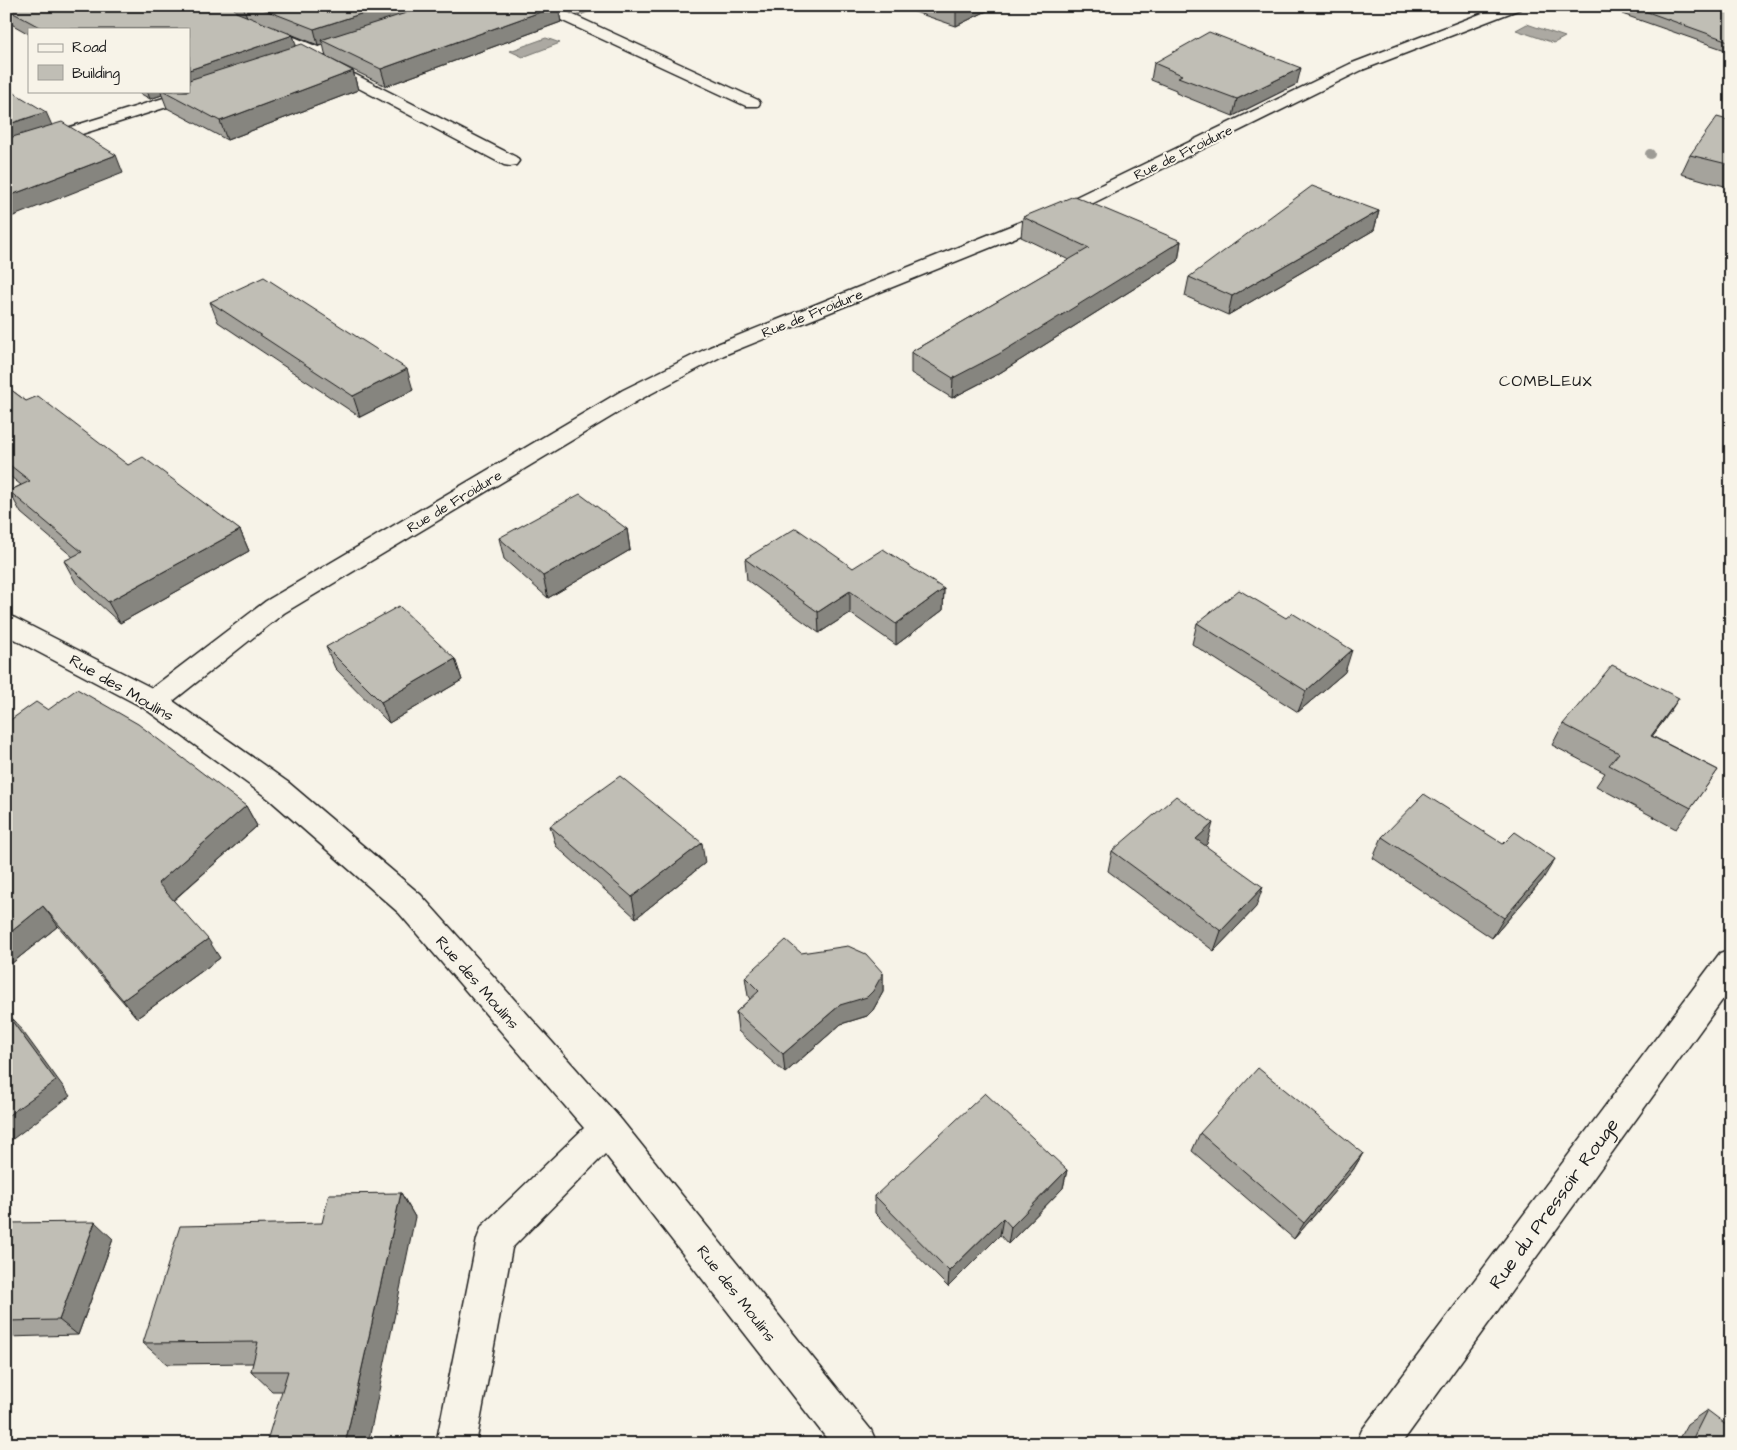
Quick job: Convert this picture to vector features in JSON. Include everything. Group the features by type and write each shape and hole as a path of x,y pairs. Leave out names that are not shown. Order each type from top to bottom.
{"street":[{"path":"542,6 752,103"},
{"name":"Rue de Froidure","path":"154,701 275,607 631,395 717,351 1052,216 1356,67 1515,6"},
{"path":"247,23 313,54 510,161"},
{"path":"271,68 372,35"},
{"path":"6,153 214,87"},
{"name":"Rue des Moulins","path":"6,624 154,701 279,791 410,904 607,1129 857,1444"},
{"name":"Rue du Pressoir Rouge","path":"1376,1444 1731,963"},
{"path":"456,1444 495,1238 607,1129"}],"shaded area":[{"path":"1527,24 1565,37 1554,43 1516,30"},
{"path":"546,38 560,43 523,57 510,51"}],"building":[{"path":"6,6 233,6 236,12 293,35 190,70 190,28 41,28 6,9"},
{"path":"255,6 385,6 314,29"},
{"path":"428,6 557,6 381,69 321,40"},
{"path":"946,6 964,6 956,10"},
{"path":"1631,6 1731,6 1731,42"},
{"path":"1209,32 1301,68 1237,99 1178,77 1182,75 1154,63"},
{"path":"302,44 353,71 220,121 166,92 190,92 190,80"},
{"path":"6,88 46,112 6,125"},
{"path":"1717,117 1731,121 1731,165 1690,155"},
{"path":"62,122 116,155 6,197 6,139"},
{"path":"1312,186 1379,211 1232,296 1189,277"},
{"path":"1074,196 1181,241 999,354 953,378 911,352 1089,248 1023,217"},
{"path":"264,277 407,369 353,396 210,302"},
{"path":"6,386 26,401 38,396 128,465 143,457 240,530 108,602 64,561 82,552 9,491 30,481 6,462"},
{"path":"580,494 627,529 543,576 499,538"},
{"path":"796,528 853,568 883,549 944,589 896,624 850,591 818,612 745,559"},
{"path":"1239,590 1286,618 1292,613 1352,650 1306,691 1197,623"},
{"path":"399,606 455,659 381,702 326,647"},
{"path":"1612,665 1679,698 1651,736 1718,770 1691,808 1609,765 1619,753 1563,724"},
{"path":"77,689 138,724 246,806 158,883 208,939 123,1000 43,906 6,936 6,723 36,702 48,710"},
{"path":"620,776 702,843 632,897 550,826"},
{"path":"1424,794 1503,844 1515,832 1555,859 1504,918 1382,837"},
{"path":"1176,796 1213,823 1196,839 1263,887 1221,931 1112,851"},
{"path":"786,940 801,953 848,946 866,954 883,973 873,991 867,997 840,1005 783,1054 736,1012 759,991 745,977"},
{"path":"6,1013 56,1081 6,1117"},
{"path":"1258,1068 1363,1153 1304,1223 1200,1133"},
{"path":"985,1093 1067,1170 1011,1227 1003,1218 949,1271 875,1196"},
{"path":"401,1193 345,1444 266,1444 288,1371 251,1371 258,1342 143,1343 180,1226 322,1223 329,1194"},
{"path":"95,1222 59,1320 6,1321 6,1223"},
{"path":"1707,1410 1731,1428 1731,1444 1690,1444"}],"district":[{"name":"COMBLEUX","path":"1546,380"}]}
